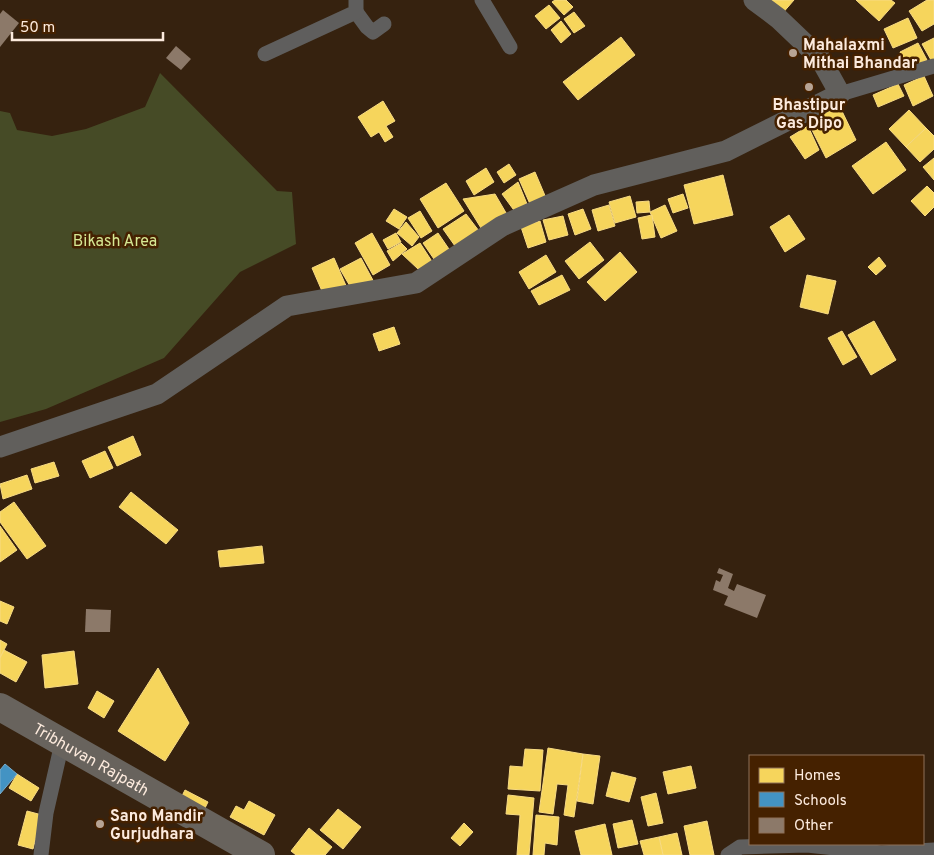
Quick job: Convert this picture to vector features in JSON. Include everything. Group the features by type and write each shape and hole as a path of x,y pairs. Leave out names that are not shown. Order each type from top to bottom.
{"highway":[{"name":"Tribhuvan Rajpath","path":"0,708 261,855"}],"street":[{"path":"482,0 510,47"},
{"path":"754,0 778,18 820,58 840,94"},
{"path":"265,54 356,6 366,27 373,32 384,24"},
{"path":"0,447 157,394 287,306 416,283 502,226 594,185 726,151 840,94 934,66"},
{"path":"41,855 46,813 62,743"},
{"path":"728,855 740,848 807,845 881,853 934,850"}],"green space":[{"name":"Bikash Area","path":"160,73 277,191 292,192 296,244 240,272 164,358 46,409 0,422 0,111 10,113 17,130 52,136 86,129 145,107"}],"building: Homes":[{"path":"555,0 566,0 573,7 564,15 552,2"},
{"path":"765,0 794,0 781,15"},
{"path":"856,0 891,0 895,3 879,21"},
{"path":"927,0 934,0 934,24 922,31 909,11"},
{"path":"549,5 560,18 546,29 535,16"},
{"path":"574,12 585,26 574,33 564,19"},
{"path":"908,18 917,38 893,48 884,29"},
{"path":"561,21 571,34 561,43 551,30"},
{"path":"621,37 635,55 578,100 563,82"},
{"path":"934,38 934,59 931,60 922,44"},
{"path":"918,43 927,60 908,69 900,52"},
{"path":"924,76 933,96 913,106 904,85"},
{"path":"898,84 904,96 878,107 873,95"},
{"path":"383,101 395,121 386,126 393,137 385,142 379,132 371,137 358,117"},
{"path":"838,103 856,140 826,158 808,122"},
{"path":"909,110 926,128 906,147 889,129"},
{"path":"808,126 819,150 805,159 790,137"},
{"path":"926,128 934,136 934,149 920,162 906,147"},
{"path":"886,142 906,170 873,194 852,166"},
{"path":"934,158 934,180 923,167"},
{"path":"509,164 516,175 504,183 497,172"},
{"path":"486,168 494,182 474,195 466,181"},
{"path":"535,172 546,198 530,204 519,179"},
{"path":"723,175 733,215 694,224 684,185"},
{"path":"518,182 527,204 516,213 502,194"},
{"path":"446,183 464,211 438,228 420,199"},
{"path":"927,186 934,193 934,207 925,216 911,201"},
{"path":"495,194 509,218 481,228 463,199"},
{"path":"683,194 688,208 673,213 668,199"},
{"path":"630,196 636,217 615,223 609,202"},
{"path":"649,201 650,212 637,213 636,202"},
{"path":"609,205 615,226 598,231 592,210"},
{"path":"665,205 677,231 661,238 650,212"},
{"path":"394,209 407,217 399,229 386,221"},
{"path":"583,209 591,229 575,235 568,214"},
{"path":"420,211 432,231 421,238 408,218"},
{"path":"466,214 479,231 455,246 443,229"},
{"path":"652,215 655,237 642,239 638,218"},
{"path":"789,215 805,239 785,252 770,227"},
{"path":"563,216 568,235 549,240 543,220"},
{"path":"540,221 546,242 528,248 521,227"},
{"path":"406,222 419,237 412,246 397,233"},
{"path":"372,233 390,265 373,275 355,243"},
{"path":"396,233 401,242 388,249 383,240"},
{"path":"438,233 451,252 436,262 423,243"},
{"path":"590,242 604,260 579,279 565,261"},
{"path":"401,243 407,249 393,261 387,251"},
{"path":"420,243 435,266 418,269 402,254"},
{"path":"620,252 637,272 605,301 587,282"},
{"path":"546,255 556,272 529,289 519,272"},
{"path":"879,257 886,266 876,275 868,267"},
{"path":"334,258 347,288 325,298 312,268"},
{"path":"361,258 375,284 354,293 340,269"},
{"path":"562,275 570,290 539,305 531,291"},
{"path":"807,275 836,281 828,314 800,307"},
{"path":"874,321 896,360 871,375 848,335"},
{"path":"394,327 400,344 379,351 373,334"},
{"path":"842,331 857,357 843,365 828,338"},
{"path":"133,436 141,455 117,466 108,447"},
{"path":"105,451 113,468 90,478 82,461"},
{"path":"54,462 59,476 35,483 31,469"},
{"path":"27,475 32,489 3,499 0,484"},
{"path":"131,492 178,530 166,544 119,507"},
{"path":"14,502 46,546 27,559 0,522 0,512"},
{"path":"0,526 17,550 0,562"},
{"path":"262,546 264,563 220,567 218,551"},
{"path":"0,601 14,607 7,624 0,621"},
{"path":"0,640 7,644 0,658"},
{"path":"4,650 27,662 16,682 0,673 0,658"},
{"path":"74,651 78,684 45,688 42,655"},
{"path":"158,668 189,723 165,761 118,731"},
{"path":"97,691 114,701 104,718 88,708"},
{"path":"548,748 583,754 574,817 564,815 568,785 557,784 553,814 539,812"},
{"path":"525,749 543,750 540,791 508,789 510,766 523,767"},
{"path":"583,754 600,756 593,804 577,801"},
{"path":"691,766 696,788 668,794 663,772"},
{"path":"612,772 636,778 629,802 606,796"},
{"path":"17,774 39,788 31,801 9,788"},
{"path":"185,790 208,802 203,812 180,800"},
{"path":"656,793 663,823 648,826 641,797"},
{"path":"508,795 534,798 529,855 517,855 520,815 506,814"},
{"path":"249,801 275,815 264,835 230,817 236,806 244,810"},
{"path":"338,809 361,827 343,849 320,830"},
{"path":"27,811 42,815 33,849 18,845"},
{"path":"536,815 559,817 557,845 545,843 544,855 533,855"},
{"path":"632,820 638,844 618,848 613,824"},
{"path":"707,821 714,855 690,855 684,826"},
{"path":"464,823 473,832 460,846 451,838"},
{"path":"605,824 612,855 581,855 575,831"},
{"path":"309,828 332,847 325,855 296,855 291,851"},
{"path":"677,833 682,855 663,855 659,837"},
{"path":"659,837 663,855 644,855 640,841"}],"building: Schools":[{"path":"5,764 17,774 0,794 0,770"}],"building: Other":[{"path":"3,10 19,23 0,47 0,14"},
{"path":"176,46 191,59 181,70 166,58"},
{"path":"719,568 733,574 728,588 734,591 737,584 766,595 757,618 724,605 728,596 713,590 716,580 720,582 723,575 717,573"},
{"path":"86,609 111,610 110,632 85,632"}],"place":[{"name":"Mahalaxmi Mithai Bhandar","path":"793,53"},
{"name":"Bhastipur Gas Dipo","path":"809,87"},
{"name":"Sano Mandir Gurjudhara","path":"100,824"}]}
